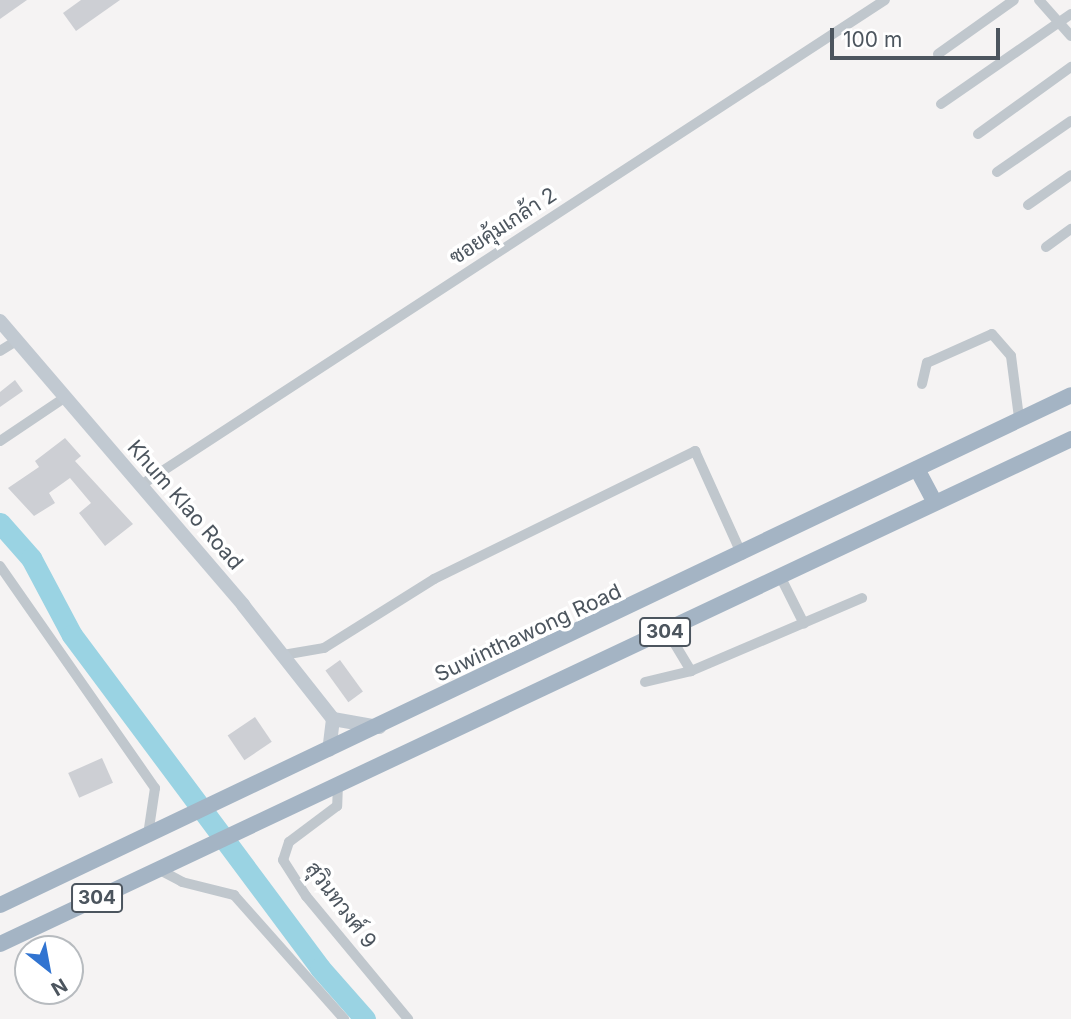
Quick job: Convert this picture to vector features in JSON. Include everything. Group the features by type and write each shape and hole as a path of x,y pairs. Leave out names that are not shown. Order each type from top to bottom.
{"highway":[{"name":"Suwinthawong Road","path":"0,905 742,555 1071,395"},
{"name":"304","path":"0,944 1071,439"},
{"path":"917,468 936,503"}],"main road":[{"name":"Khum Klao Road","path":"0,321 141,485 333,719"},
{"path":"329,750 333,719 379,727"}],"street":[{"name":"ซอยคุ้มเกล้า 2","path":"141,485 885,0"},
{"path":"938,54 1014,0"},
{"path":"1039,0 1071,36"},
{"path":"941,104 1071,13"},
{"path":"978,134 1071,68"},
{"path":"997,172 1071,121"},
{"path":"1028,205 1071,175"},
{"path":"1046,247 1071,229"},
{"path":"922,384 927,363 992,334 1011,356 1019,418"},
{"path":"0,351 16,341"},
{"path":"0,441 64,398"},
{"path":"283,655 324,648 434,579 695,451 742,555"},
{"path":"0,566 155,788 148,835"},
{"path":"781,578 804,624"},
{"path":"645,682 691,671 862,598"},
{"path":"667,631 691,671"},
{"name":"สุวินทวงศ์ 9","path":"338,783 337,806 289,842 283,860 306,896 408,1019"},
{"path":"158,869 182,882 233,895 344,1019"}],"building":[{"path":"0,0 27,0 0,19"},
{"path":"81,0 120,0 76,31 63,13"},
{"path":"15,380 23,391 0,407 0,392"},
{"path":"65,438 81,456 75,461 133,524 105,546 79,513 91,503 70,478 49,493 55,503 34,516 8,488 39,467 35,461"},
{"path":"340,660 363,692 348,702 325,671"},
{"path":"255,717 272,742 244,760 228,735"},
{"path":"102,758 113,783 79,798 68,773"}],"waterway":[{"path":"0,523 31,558 72,635 320,968 365,1019"}]}
